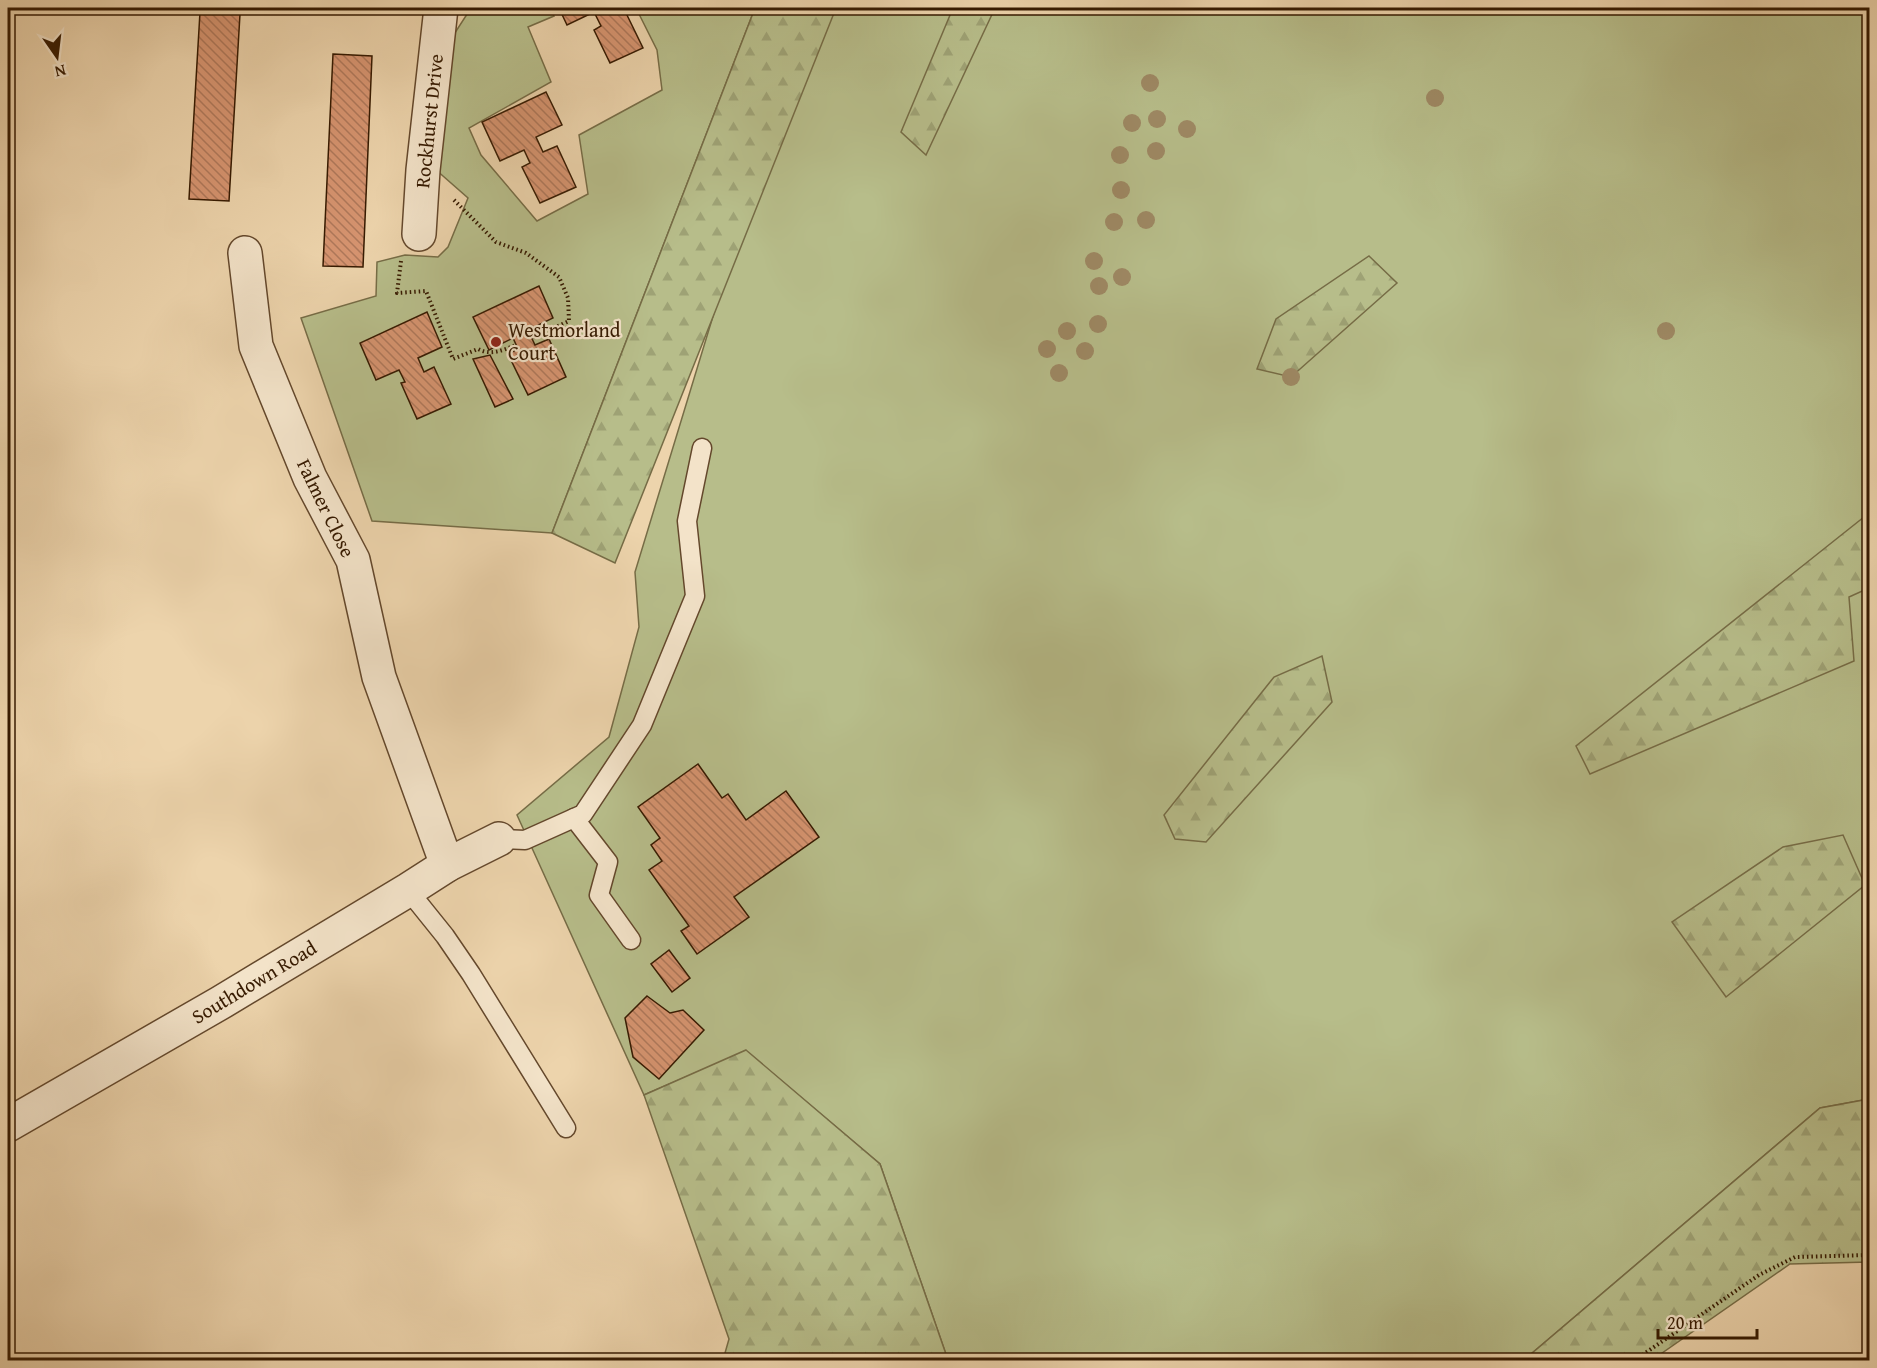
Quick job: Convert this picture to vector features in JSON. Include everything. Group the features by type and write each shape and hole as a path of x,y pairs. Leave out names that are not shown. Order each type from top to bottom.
{"street":[{"name":"Rockhurst Drive","path":"419,234 423,170 441,8"},
{"name":"Falmer Close","path":"245,253 256,346 310,477 353,560 379,677 447,865"},
{"name":"Southdown Road","path":"8,1125 220,1003 447,865 499,839"}],"lane":[{"path":"499,839 525,840 583,814 642,725 695,596 687,521 702,448"},
{"path":"574,818 608,862 599,895 631,940"},
{"path":"408,890 445,936 471,974 566,1128"}],"path":[{"path":"423,170 496,242 526,253 559,277 568,298 569,321 532,338"},
{"path":"419,234 403,251 397,293 426,291 453,359 478,349 486,353 501,351 516,345"},
{"path":"1635,1360 1759,1275 1795,1257 1869,1256"}],"green space":[{"path":"471,8 550,8 554,16 528,27 551,82 469,128 481,155 537,221 588,194 579,135 662,90 657,50 636,8 755,8 552,533 372,521 301,318 376,296 377,262 405,255 438,257 448,247 468,198 435,169 447,45"},
{"path":"755,8 836,8 615,563 552,533"},
{"path":"807,8 1869,8 1869,1099 1820,1108 1524,1360 948,1360 880,1164 746,1051 644,1095 517,815 609,737 639,627 635,572"},
{"path":"953,8 995,8 926,155 901,132"},
{"path":"1369,256 1397,283 1291,377 1257,369 1276,319"},
{"path":"1869,513 1869,588 1849,597 1854,661 1590,774 1576,746"},
{"path":"1322,656 1332,702 1206,842 1175,839 1164,815 1274,677"},
{"path":"1843,835 1865,885 1726,997 1672,922 1783,847"},
{"path":"746,1050 880,1164 948,1360 723,1360 729,1339 644,1095"},
{"path":"1869,1099 1869,1262 1790,1264 1652,1360 1524,1360 1820,1108"}],"building":[{"path":"559,8 611,8 613,13 625,11 643,48 610,63 594,30 601,26 594,12 567,25"},
{"path":"200,12 240,14 229,201 189,199"},
{"path":"333,54 372,56 363,267 323,266"},
{"path":"546,92 562,125 536,137 543,152 557,146 576,187 540,203 522,167 530,163 524,150 500,161 482,122"},
{"name":"Westmorland Court","path":"539,286 553,318 528,330 535,345 549,339 566,377 528,395 508,354 518,349 513,338 489,350 473,317"},
{"path":"427,312 442,347 418,358 424,372 434,367 451,404 417,419 401,383 405,382 399,370 376,380 360,343"},
{"path":"490,355 513,399 495,407 473,359"},
{"path":"698,764 722,798 728,794 746,820 786,791 819,837 734,897 749,917 697,954 681,931 689,926 649,870 662,861 651,845 660,838 638,807"},
{"path":"669,950 690,978 672,992 651,964"},
{"path":"647,996 670,1013 683,1010 704,1030 659,1079 633,1057 625,1018"}],"place":[{"name":"Westmorland Court","path":"496,342"}]}
